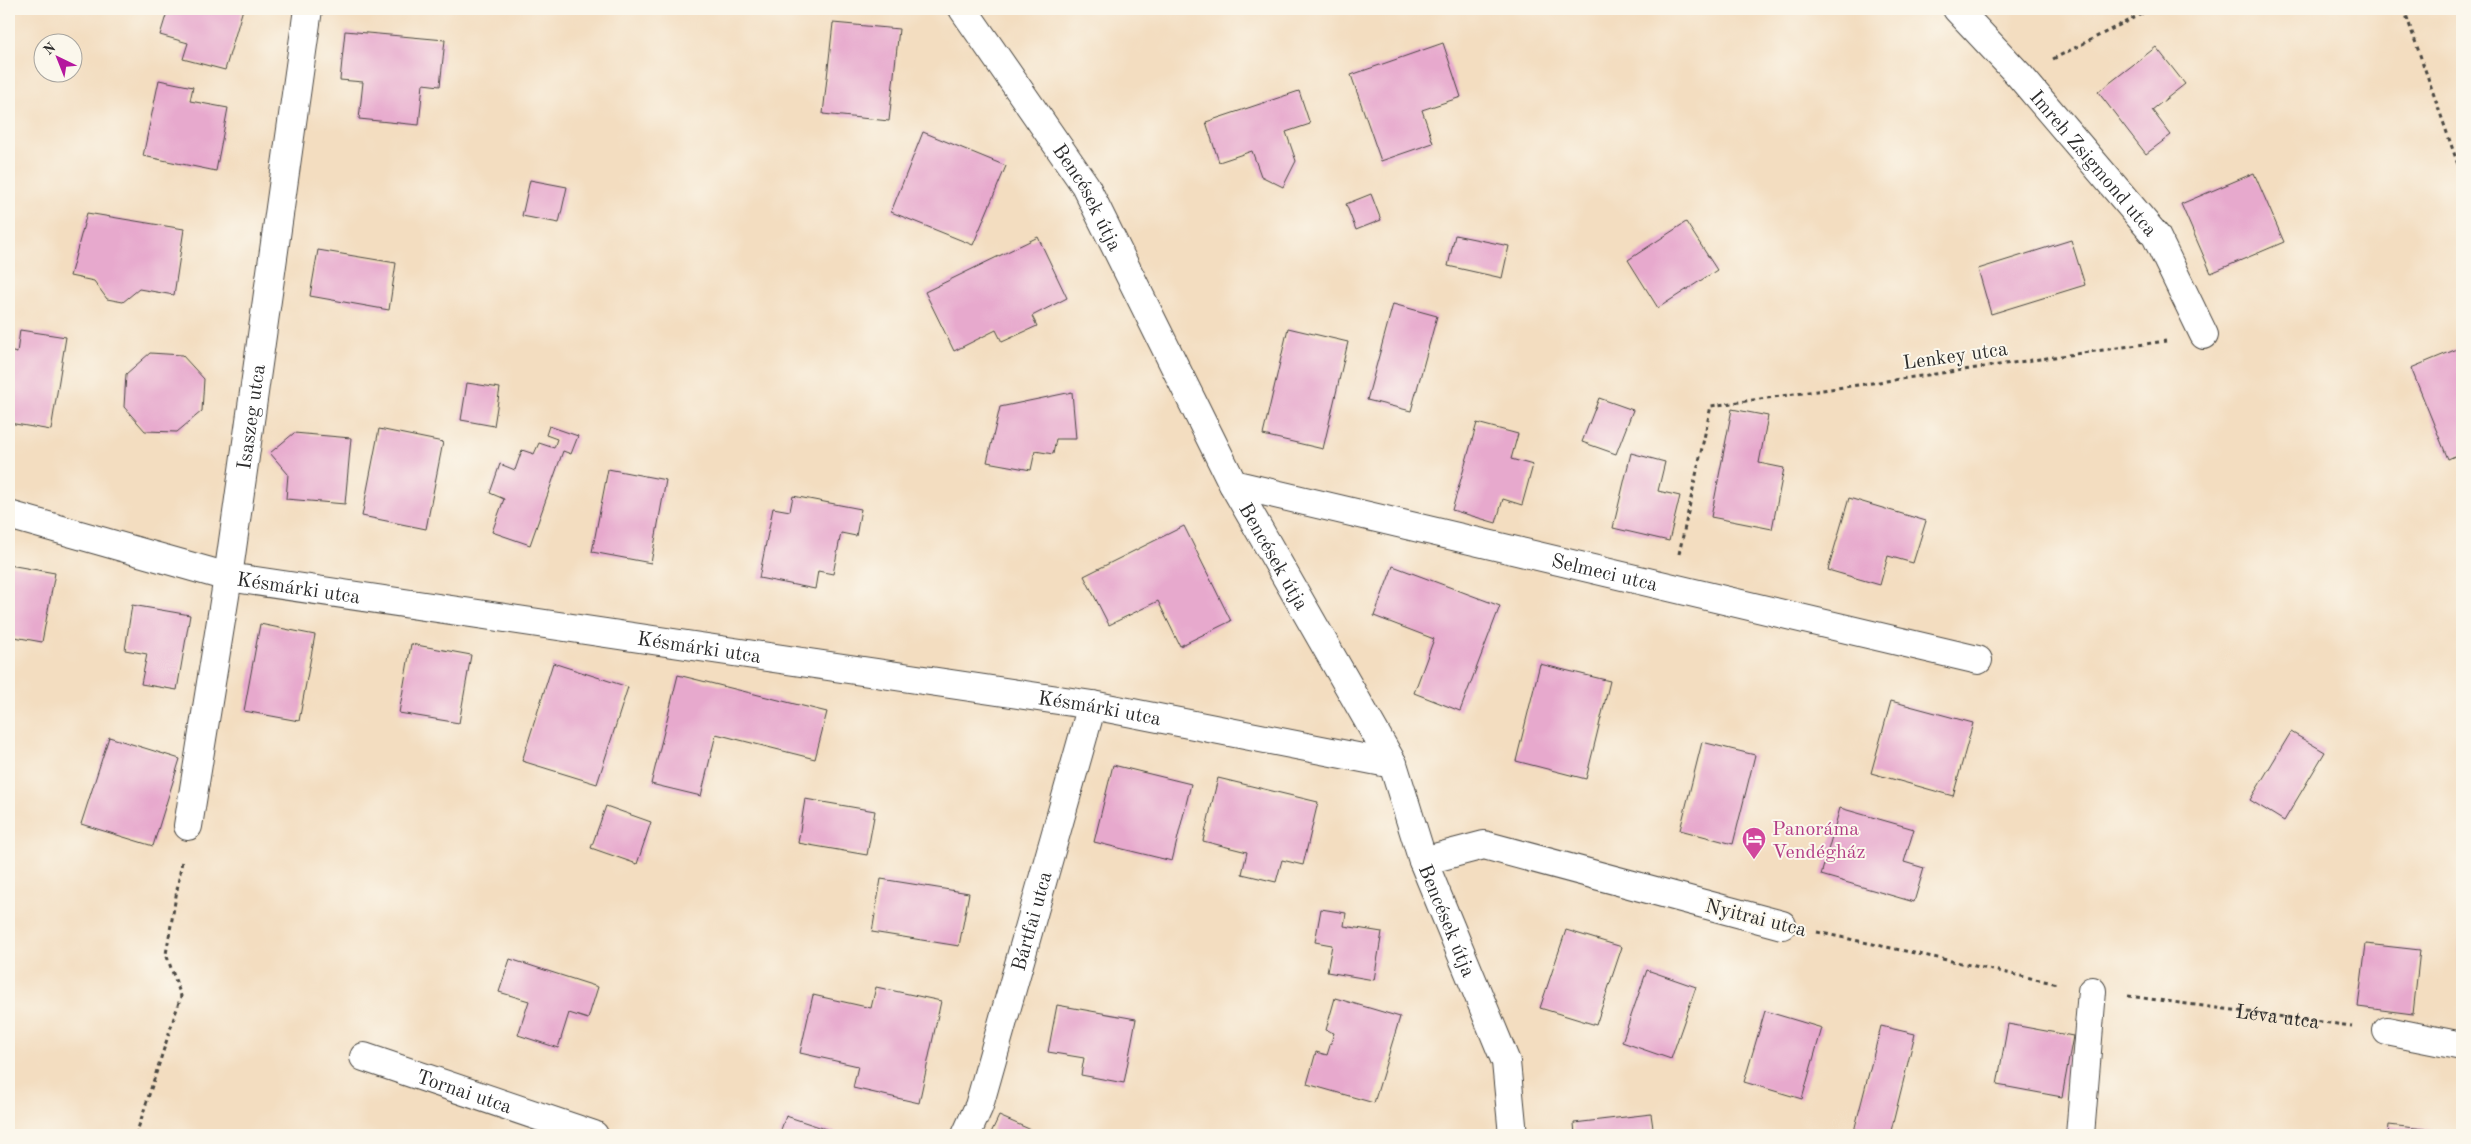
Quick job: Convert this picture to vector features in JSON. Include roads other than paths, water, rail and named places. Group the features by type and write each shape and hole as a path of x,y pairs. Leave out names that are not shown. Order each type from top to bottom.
{"street":[{"name":"Isaszeg utca","path":"188,826 228,577 308,9"},
{"name":"Bencések útja","path":"963,9 1086,185 1233,484 1393,764 1423,861 1506,1062 1513,1135"},
{"name":"Imreh Zsigmond utca","path":"1957,9 2020,76 2156,236 2204,335"},
{"name":"Selmeci utca","path":"1233,484 1978,660"},
{"name":"Késmárki utca","path":"9,515 228,577 1092,705 1393,764"},
{"name":"Bártfai utca","path":"966,1135 978,1106 1092,705"},
{"name":"Nyitrai utca","path":"1423,861 1484,845 1782,925"},
{"path":"2080,1135 2092,991"},
{"path":"2387,1031 2462,1046"},
{"name":"Tornai utca","path":"364,1057 594,1135"}],"place":[{"name":"Panoráma Vendégház","path":"1754,860"}]}
